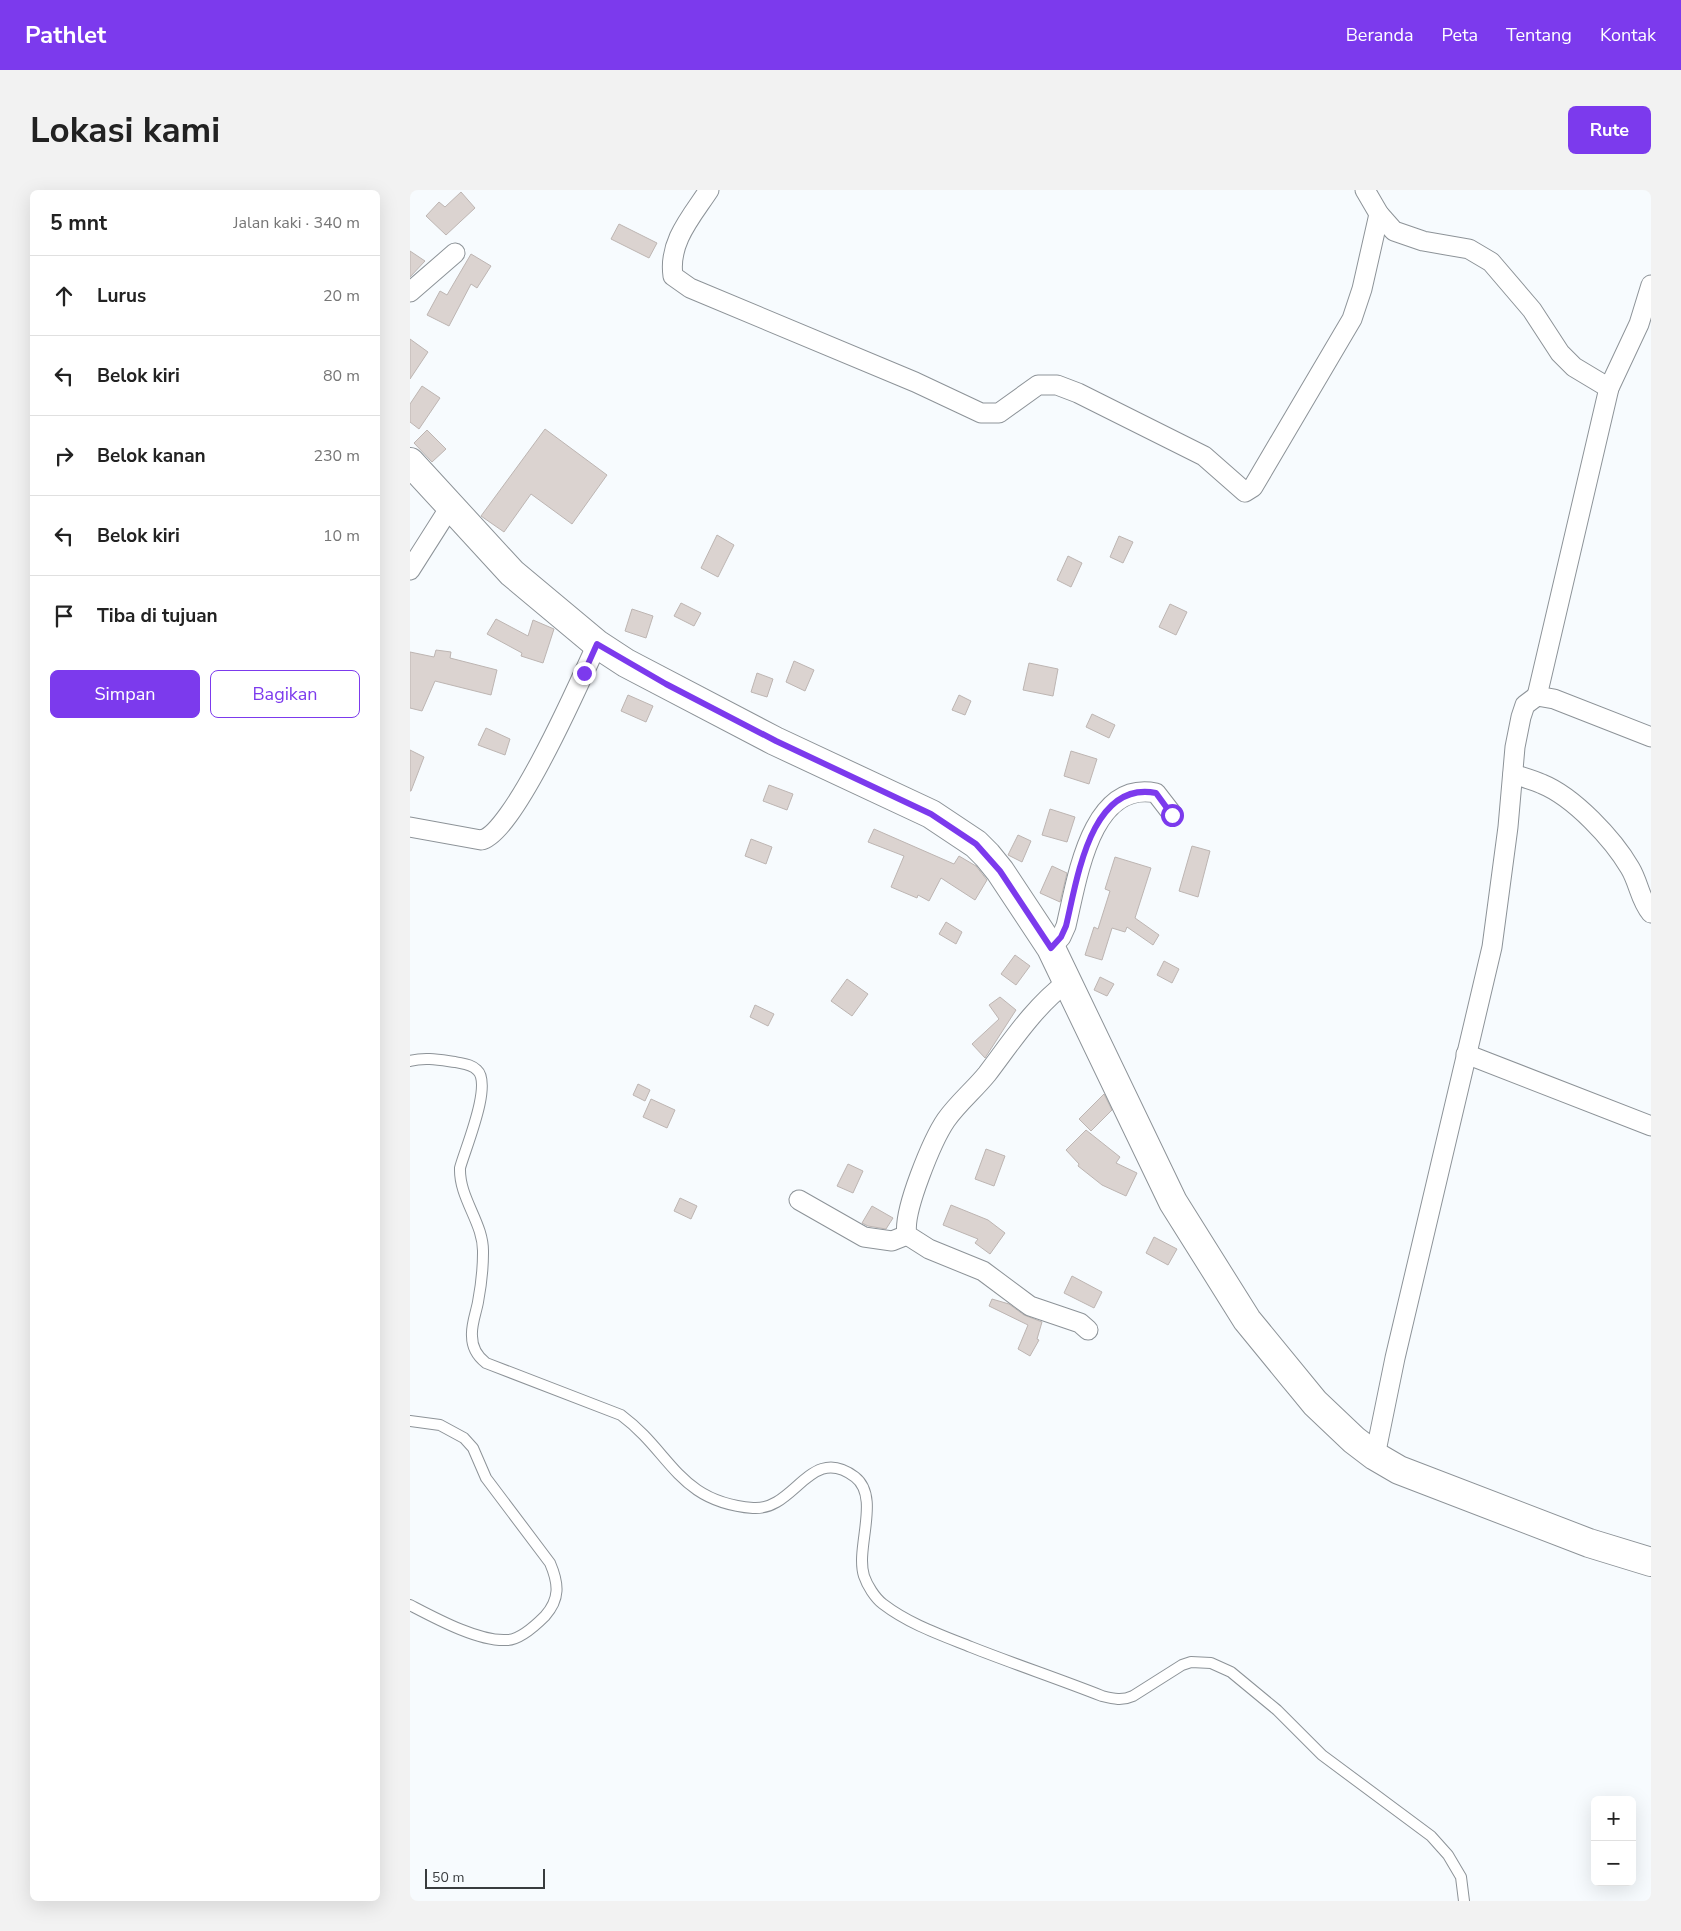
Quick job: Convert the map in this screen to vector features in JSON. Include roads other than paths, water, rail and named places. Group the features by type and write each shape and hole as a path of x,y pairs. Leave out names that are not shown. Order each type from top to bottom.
{"main road":[{"path":"410,462 512,573 597,644 666,684 776,741 931,814 976,844 1000,871 1051,948 1173,1202 1247,1320 1315,1404 1374,1456 1399,1470 1589,1543 1651,1562"}],"street":[{"path":"710,190 678,237 672,258 673,276 690,288 915,382 981,413 999,413 1038,385 1057,385 1078,393 1204,456 1245,492 1253,487 1352,319 1362,289 1379,214"},
{"path":"1365,190 1379,214 1394,231 1407,237 1469,249 1491,262 1532,310 1560,353 1574,367 1609,388"},
{"path":"410,292 455,253"},
{"path":"1374,1456 1395,1358 1492,947 1521,718 1525,705 1537,696 1609,388 1639,324 1651,285"},
{"path":"410,570 450,507"},
{"path":"410,827 481,840 489,838 511,811 536,769 597,644"},
{"path":"1537,696 1554,699 1651,737"},
{"path":"1513,774 1544,784 1572,803 1592,822 1630,869 1642,898 1651,913"},
{"path":"1051,948 1061,937 1066,926 1085,849 1102,816 1121,799 1134,792 1143,790 1156,793 1172,815"},
{"path":"1067,982 1050,995 1017,1033 986,1075 946,1120 928,1156 912,1199 906,1229 907,1235 929,1249 983,1271 1030,1306 1080,1323 1088,1330"},
{"path":"1466,1054 1651,1126"},
{"path":"799,1200 864,1237 892,1241 907,1235"}],"lane":[{"path":"410,1062 433,1058 469,1065 478,1070 482,1077 481,1101 460,1168 460,1177 461,1187 481,1235 483,1250 482,1276 472,1336 476,1352 486,1363 621,1416 636,1426 674,1472 694,1489 728,1504 755,1508 770,1506 790,1494 800,1482 820,1469 831,1468 856,1478 862,1485 866,1498 867,1509 861,1557 862,1567 869,1586 881,1602 907,1619 940,1635 1102,1696 1117,1699 1126,1699 1134,1696 1182,1665 1191,1662 1219,1664 1277,1710 1322,1755 1431,1836 1448,1855 1461,1877 1464,1901"},
{"path":"410,1421 440,1425 464,1438 473,1448 486,1478 550,1563 556,1578 557,1597 553,1606 540,1620 516,1638 508,1640 486,1638 410,1605"}]}
